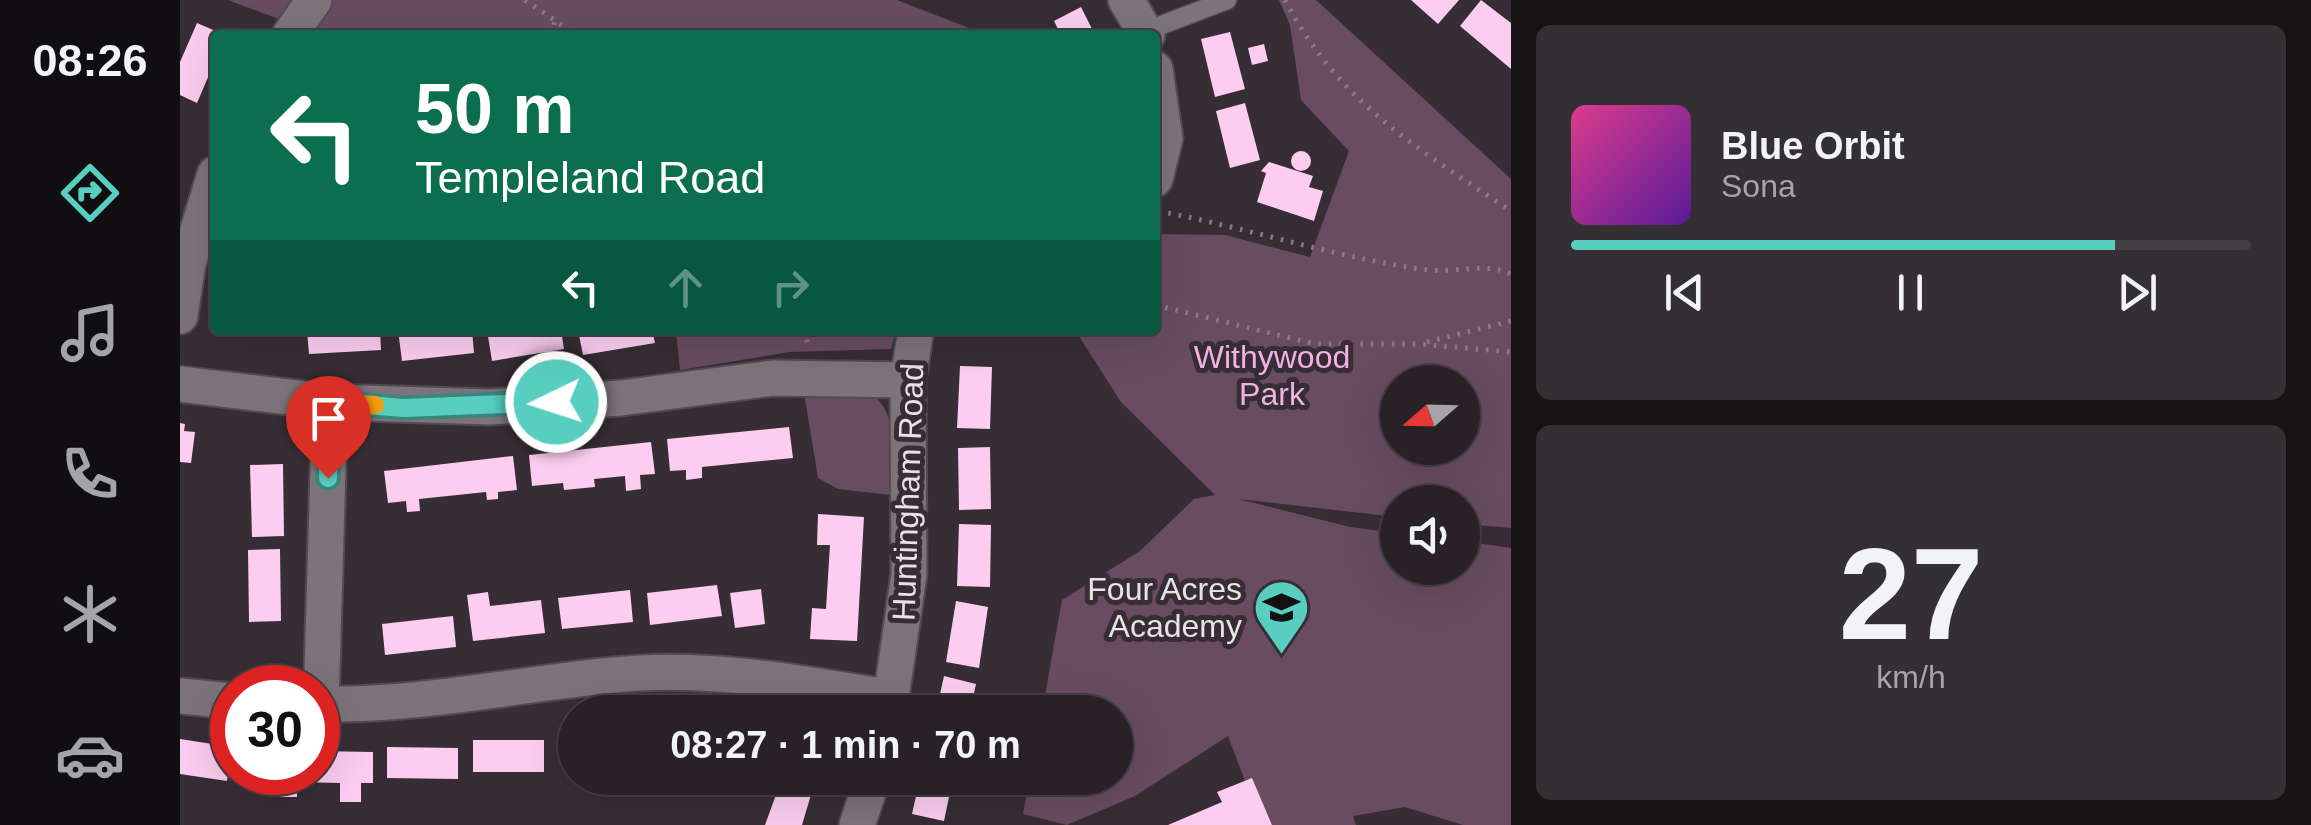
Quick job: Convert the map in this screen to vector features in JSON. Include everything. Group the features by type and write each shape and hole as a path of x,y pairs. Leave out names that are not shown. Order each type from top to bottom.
{"street":[{"path":"293,30 314,0"},
{"path":"1126,0 1144,30"},
{"path":"1160,104 1165,138 1160,160"},
{"path":"180,316 188,263 210,190"},
{"name":"Huntingham Road","path":"892,695 910,574 908,380 915,335"},
{"path":"180,384 330,402 490,407 621,398 773,378 908,380"},
{"path":"320,665 330,402"},
{"path":"340,704 407,703 614,675 675,673 753,676 843,695"},
{"path":"180,696 210,699"},
{"path":"857,825 867,795"}],"lane":[{"path":"1153,30 1226,0"}],"path":[{"path":"525,0 569,30"},
{"path":"1285,0 1304,36 1345,88 1392,132 1511,211"},
{"path":"552,30 555,20"},
{"path":"1160,212 1392,264 1432,270 1498,268 1511,274"},
{"path":"1160,306 1315,344 1420,344 1511,352"},
{"path":"1420,344 1511,320"}],"green space":[{"path":"228,0 897,0 974,30 309,30"},
{"name":"Withywood Park","path":"1279,0 1316,0 1511,179 1511,528 1480,525 1480,485 1380,485 1380,515 1238,499 1380,531 1380,585 1480,585 1480,543 1511,548 1511,825 1463,825 1405,807 1353,816 1356,825 1272,825 1252,779 1245,781 1228,736 1135,796 1067,825 1023,814 1027,795 1133,795 1133,695 1045,695 1062,600 1140,551 1194,499 1215,495 1121,402 1078,335 1160,335 1160,234 1225,235 1310,257 1349,151 1301,100 1290,25"},
{"path":"676,335 895,335 891,349 790,352 680,370"},
{"path":"852,392 878,400 886,411 892,438 891,495 838,489 818,478 804,393"}],"building":[{"path":"1411,0 1459,0 1438,24"},
{"path":"1481,0 1511,23 1511,69 1460,26"},
{"path":"1081,7 1092,30 1058,30 1054,21"},
{"path":"197,23 213,30 210,30 210,73 197,103 180,95 180,62"},
{"path":"1230,32 1245,89 1215,97 1201,39"},
{"path":"1264,44 1268,61 1252,65 1248,48"},
{"path":"1245,103 1260,160 1230,168 1216,111"},
{"path":"1301,151 1311,161 1301,171 1291,161"},
{"path":"1269,162 1313,176 1309,187 1323,191 1314,221 1257,202 1266,173 1261,171"},
{"path":"307,335 380,335 381,350 309,354"},
{"path":"399,335 472,335 474,353 402,361"},
{"path":"488,335 562,335 564,349 492,361"},
{"path":"579,335 653,335 655,343 583,355"},
{"path":"960,366 992,367 990,429 957,428"},
{"path":"180,423 185,424 184,431 195,432 191,463 180,462"},
{"path":"789,427 793,458 702,467 702,478 686,480 686,470 670,471 667,439"},
{"path":"651,442 655,474 640,475 641,489 626,491 625,476 594,479 595,487 564,490 563,483 532,486 529,455"},
{"path":"990,447 991,509 959,510 958,448"},
{"path":"513,456 517,490 498,492 498,499 487,500 486,492 419,499 420,511 407,512 406,501 388,503 384,471"},
{"path":"283,464 284,536 252,537 250,465"},
{"path":"818,514 864,517 857,641 810,639 812,608 826,609 830,545 817,545"},
{"path":"959,524 991,525 990,587 957,586"},
{"path":"280,549 281,621 249,622 248,550"},
{"path":"717,585 722,616 650,625 647,593"},
{"path":"761,589 765,624 735,628 730,593"},
{"path":"630,590 633,622 562,629 558,598"},
{"path":"488,592 490,606 541,600 545,633 473,641 467,595"},
{"path":"956,601 988,607 979,668 946,662"},
{"path":"453,616 456,647 385,655 382,624"},
{"path":"944,676 976,684 974,695 940,695"},
{"path":"180,739 210,744 210,778 180,774"},
{"path":"473,740 544,740 544,772 473,772"},
{"path":"387,747 458,748 458,779 387,778"},
{"path":"340,751 373,752 373,783 361,783 361,802 340,802"},
{"path":"1252,778 1272,825 1168,825 1222,802 1217,792"},
{"path":"776,795 811,795 802,825 765,825"},
{"path":"916,795 949,795 944,821 912,814"}],"slow traffic":[{"path":"329,417 330,402 375,405"}],"place":[{"name":"Four Acres Academy","path":"1281,656"}],"route":[{"path":"328,478 330,402 404,408 556,402"}]}
